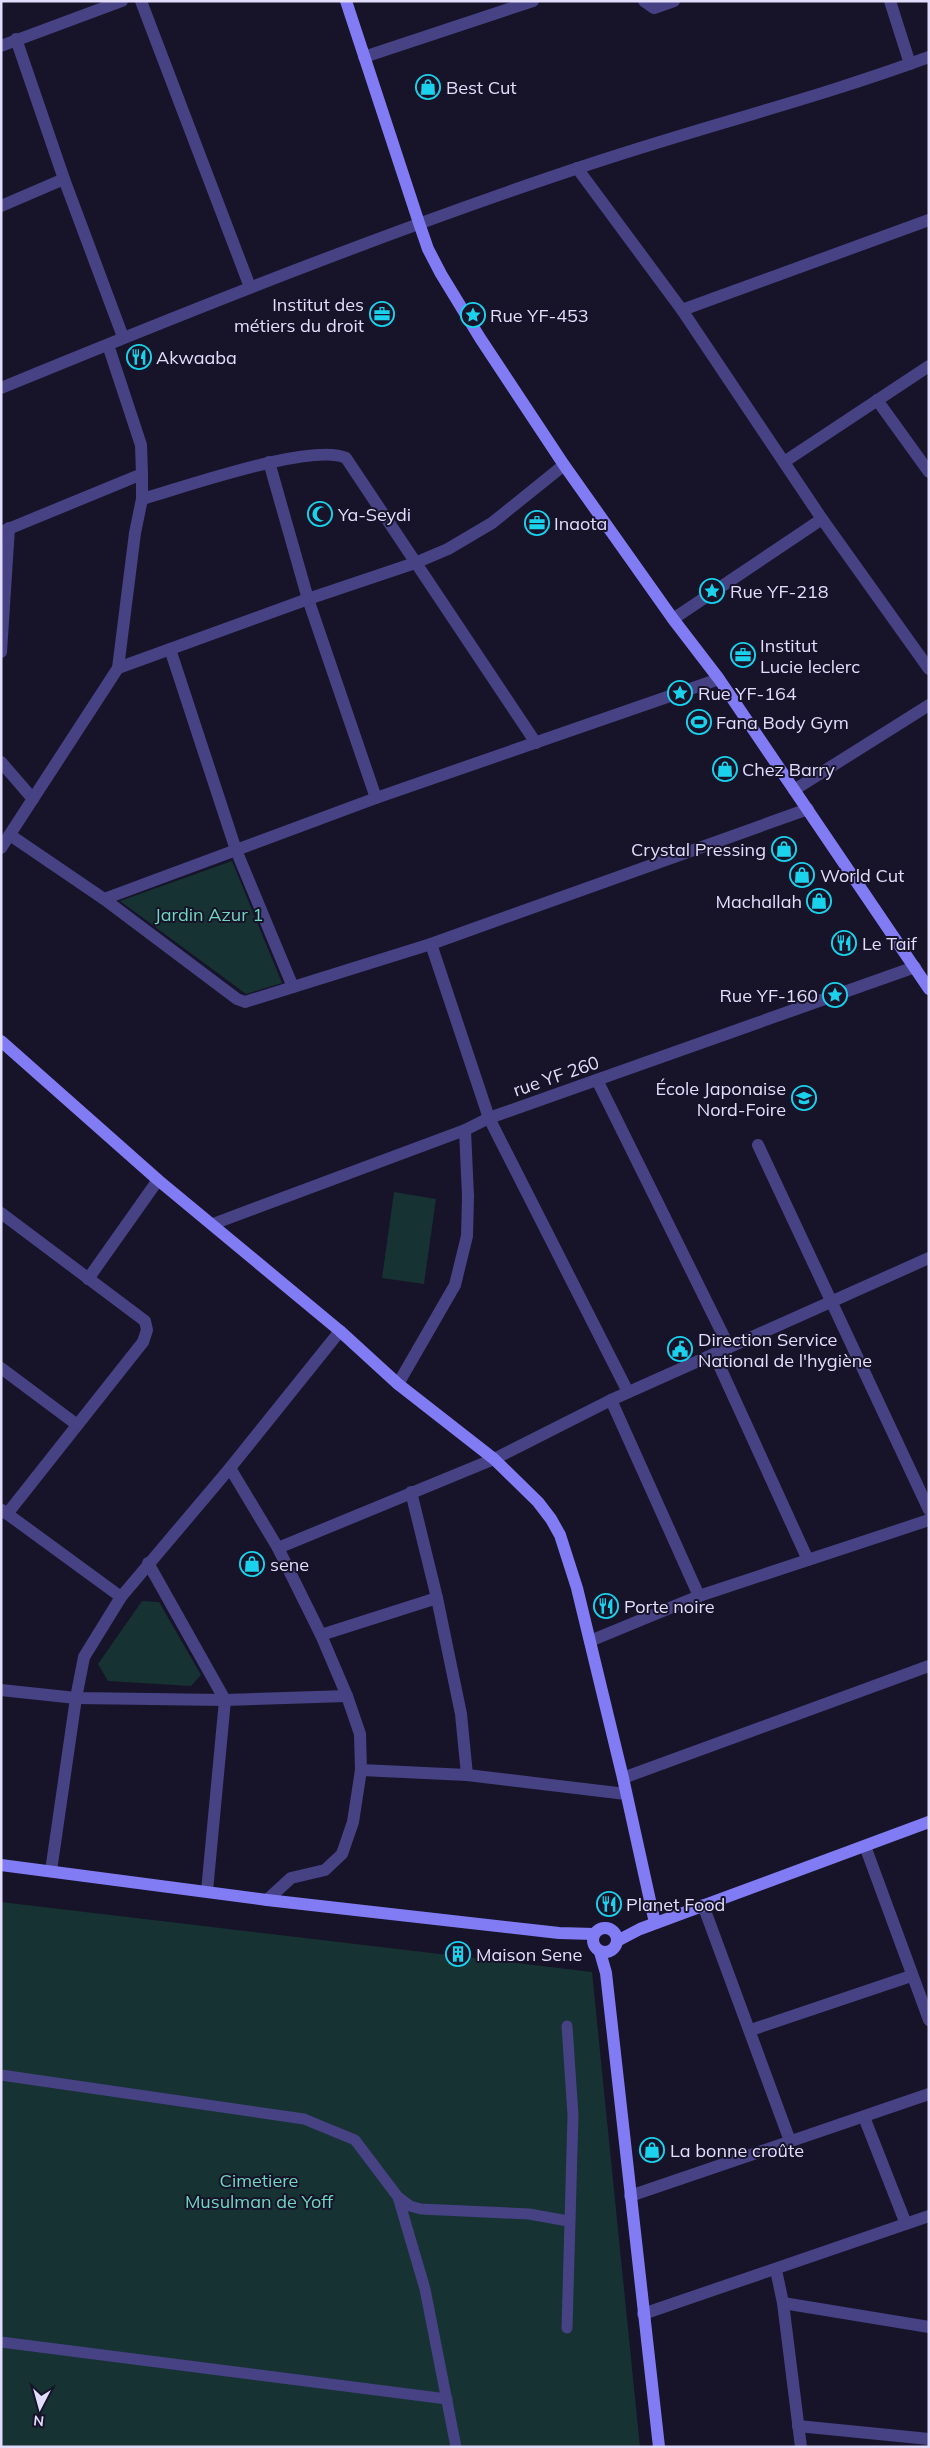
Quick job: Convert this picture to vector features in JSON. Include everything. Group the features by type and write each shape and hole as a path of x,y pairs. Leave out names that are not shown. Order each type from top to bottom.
{"street":[{"path":"1,46 122,1"},
{"path":"141,1 250,287"},
{"path":"346,1 428,250 441,274 480,338 564,465 673,619 719,679 929,989"},
{"path":"364,57 509,5 533,1"},
{"path":"644,1 654,8 674,1"},
{"path":"890,1 910,64"},
{"path":"16,39 64,179 123,337"},
{"path":"1,388 108,345 123,337 419,223 577,168 929,57"},
{"path":"577,168 682,310 822,519 929,669"},
{"path":"1,206 64,179"},
{"path":"682,310 929,220"},
{"path":"1,848 118,668 135,533 142,499 142,474 141,445 108,345"},
{"path":"784,462 929,366"},
{"path":"877,400 929,472"},
{"path":"142,499 269,462 325,454 337,454 346,458 536,743"},
{"path":"269,462 308,599 376,798"},
{"path":"118,668 308,599 415,563 448,549 492,523 564,465"},
{"path":"1,652 5,530 142,474"},
{"path":"673,619 822,519"},
{"path":"170,650 236,850 293,987"},
{"path":"104,899 376,798 719,679"},
{"path":"794,790 929,705"},
{"path":"1,762 33,799"},
{"path":"10,835 104,899 237,999 245,1002 431,944 808,809"},
{"path":"431,944 489,1118 628,1392"},
{"name":"rue YF 260","path":"213,1224 465,1130 489,1118 915,967"},
{"path":"1,1040 158,1180 340,1331 398,1384 494,1459 538,1502 560,1535 577,1588 623,1778 655,1923"},
{"path":"597,1080 729,1347"},
{"path":"398,1384 455,1285 467,1236 468,1187 465,1130"},
{"path":"758,1145 929,1510"},
{"path":"88,1279 158,1180"},
{"path":"1,1213 145,1321 147,1330 143,1342 4,1512 121,1596"},
{"path":"278,1548 494,1459 628,1392 929,1258"},
{"path":"51,1871 76,1698 84,1657 121,1596 230,1468 340,1331"},
{"path":"714,1354 808,1560"},
{"path":"1,1368 76,1424"},
{"path":"611,1400 699,1596"},
{"path":"230,1468 278,1548 321,1635 347,1696 360,1734 361,1770 353,1822 342,1854 325,1870 291,1878 267,1900"},
{"path":"411,1492 437,1598 460,1714 466,1775"},
{"path":"590,1641 699,1596 929,1520"},
{"path":"148,1563 225,1700 207,1891"},
{"path":"321,1635 437,1598"},
{"path":"623,1778 929,1666"},
{"path":"1,1690 76,1698 225,1700 347,1696"},
{"path":"361,1770 466,1775 626,1794"},
{"path":"1,1865 267,1900 559,1933 605,1942 929,1822"},
{"path":"865,1846 911,1976 929,2020"},
{"path":"703,1906 751,2030 790,2142"},
{"path":"605,1942 606,1973 659,2447"},
{"path":"751,2030 911,1976"},
{"path":"630,2196 929,2094"},
{"path":"864,2117 906,2224"},
{"path":"644,2314 929,2216"},
{"path":"776,2270 783,2303 801,2447"},
{"path":"783,2303 929,2327"},
{"path":"798,2426 929,2439"}],"lane":[{"path":"567,2026 573,2115 568,2221 567,2328"},
{"path":"1,2076 304,2119 355,2140 398,2196 410,2206 421,2209 529,2214 568,2221"},
{"path":"398,2196 425,2289 456,2447"},
{"path":"1,2342 447,2399"}],"green space":[{"name":"Jardin Azur 1","path":"232,861 282,983 246,994 120,901"},
{"path":"394,1192 436,1199 424,1284 382,1278"},
{"path":"142,1601 159,1602 201,1675 191,1686 108,1681 98,1664"},
{"name":"Cimetiere Musulman de Yoff","path":"1,1902 592,1972 640,2447 1,2447"}],"place":[{"name":"Best Cut","path":"428,87"},
{"name":"Institut des métiers du droit","path":"382,314"},
{"name":"Rue YF-453","path":"473,315"},
{"name":"Akwaaba","path":"139,357"},
{"name":"Ya-Seydi","path":"320,514"},
{"name":"Inaota","path":"537,523"},
{"name":"Rue YF-218","path":"712,591"},
{"name":"Institut Lucie leclerc","path":"743,655"},
{"name":"Rue YF-164","path":"680,693"},
{"name":"Fana Body Gym","path":"699,722"},
{"name":"Chez Barry","path":"725,769"},
{"name":"Crystal Pressing","path":"784,849"},
{"name":"World Cut","path":"802,875"},
{"name":"Machallah","path":"819,901"},
{"name":"Le Taif","path":"844,943"},
{"name":"Rue YF-160","path":"835,995"},
{"name":"École Japonaise Nord-Foire","path":"804,1098"},
{"name":"Direction Service National de l'hygiène","path":"680,1349"},
{"name":"sene","path":"252,1564"},
{"name":"Porte noire","path":"606,1606"},
{"name":"Planet Food","path":"609,1904"},
{"name":"Maison Sene","path":"458,1954"},
{"name":"La bonne croûte","path":"652,2150"}]}
